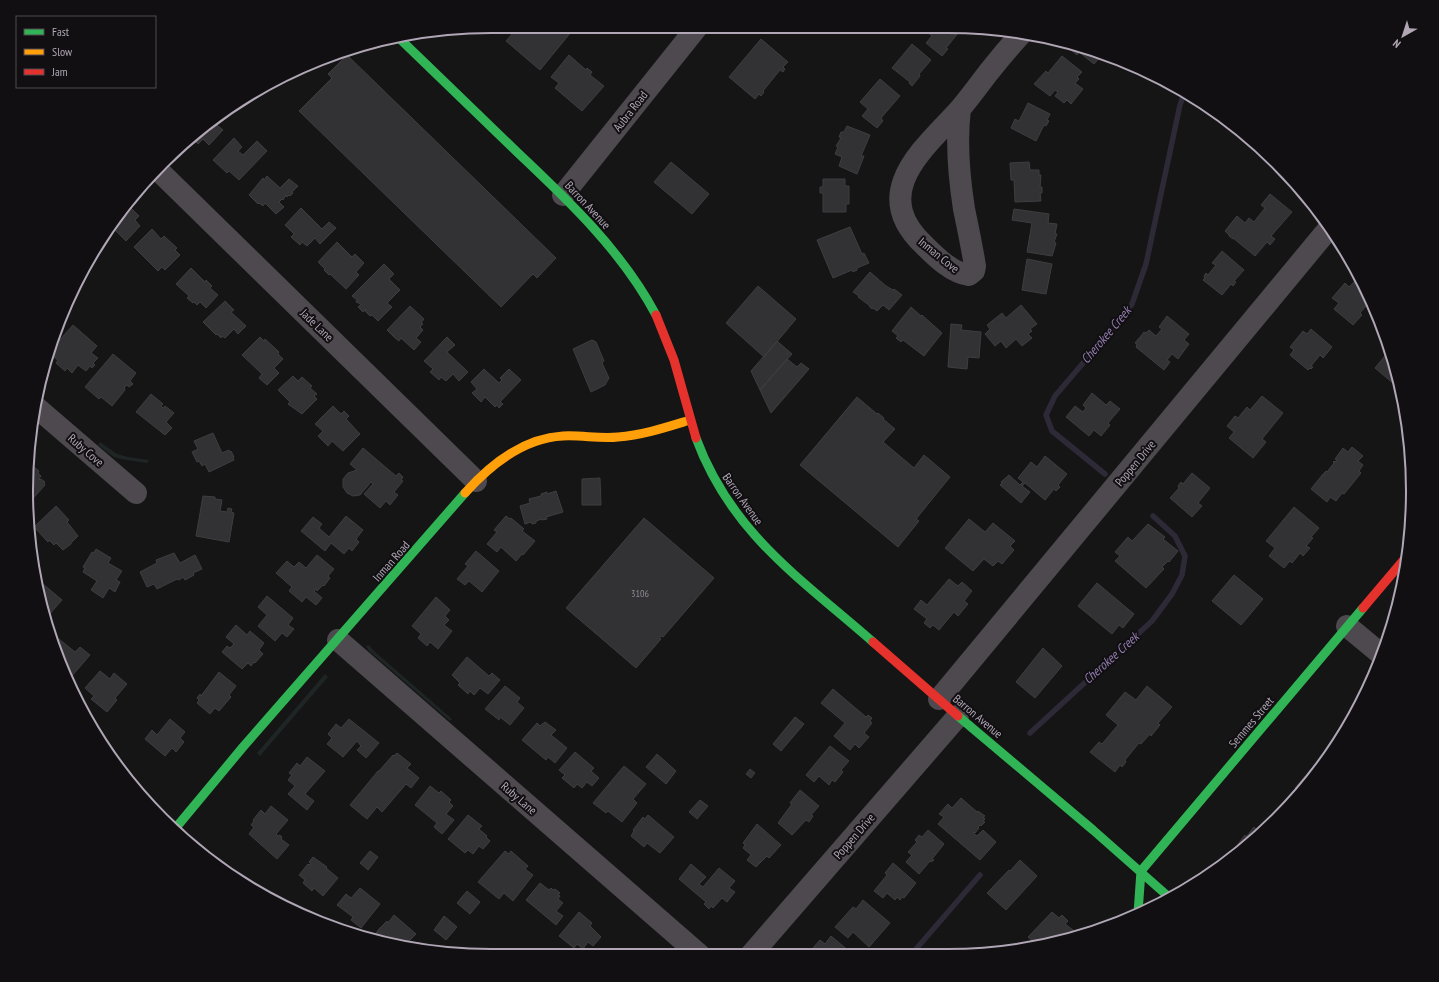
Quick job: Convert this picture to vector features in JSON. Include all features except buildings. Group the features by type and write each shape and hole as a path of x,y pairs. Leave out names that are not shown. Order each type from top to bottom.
{"main road":[{"name":"Barron Avenue","path":"403,42 563,196 611,247 636,280 650,302 664,329 690,420 702,453 720,490 743,523 763,546 958,716 1141,871 1166,894"},
{"name":"Inman Road","path":"178,825 244,747 476,481 498,462 515,450 541,440 561,436 618,437 639,434 690,420"},
{"name":"Semmes Street","path":"1141,871 1400,565"},
{"path":"1138,907 1141,871"}],"street":[{"name":"Aubra Road","path":"563,196 692,33"},
{"name":"Inman Cove","path":"960,109 958,124 961,179 964,207 975,266 974,271 969,275 955,270 931,252 911,231 902,209 900,197 902,184 907,171 914,160 933,137 960,109 1017,39"},
{"name":"Jade Lane","path":"161,173 476,481"},
{"name":"Poppen Drive","path":"939,699 1326,232"},
{"name":"Ruby Cove","path":"40,411 136,493"},
{"path":"1347,626 1377,651"},
{"name":"Ruby Lane","path":"338,640 692,949"},
{"name":"Poppen Drive","path":"756,949 958,716"}],"shaded area":[{"path":"100,442 117,454 149,460 147,463 114,457 98,445"},
{"path":"369,645 452,719 450,721 369,651 366,646"},
{"path":"325,674 328,677 260,756 257,753"}],"waterway":[{"name":"Cherokee Creek","path":"1105,474 1052,431 1046,415 1055,396 1132,304 1146,264 1182,98"},
{"name":"Cherokee Creek","path":"1030,733 1152,621 1172,594 1182,575 1185,556 1175,536 1153,516"},
{"name":"Cherokee Creek","path":"916,949 980,875"}],"traffic: fast":[{"path":"403,42 575,208 611,248 627,269 656,315"},
{"path":"696,438 711,471 728,501 748,527 770,552 873,642"},
{"path":"178,825 243,747 465,493"},
{"path":"1138,907 1141,871 1363,608"},
{"path":"958,716 1093,830 1166,894"}],"traffic: slow":[{"path":"465,493 497,463 521,448 535,442 563,436 604,438 627,436 690,420"}],"traffic: jam":[{"path":"656,315 674,360 696,438"},
{"path":"1363,608 1400,565"},
{"path":"873,642 958,716"}]}
